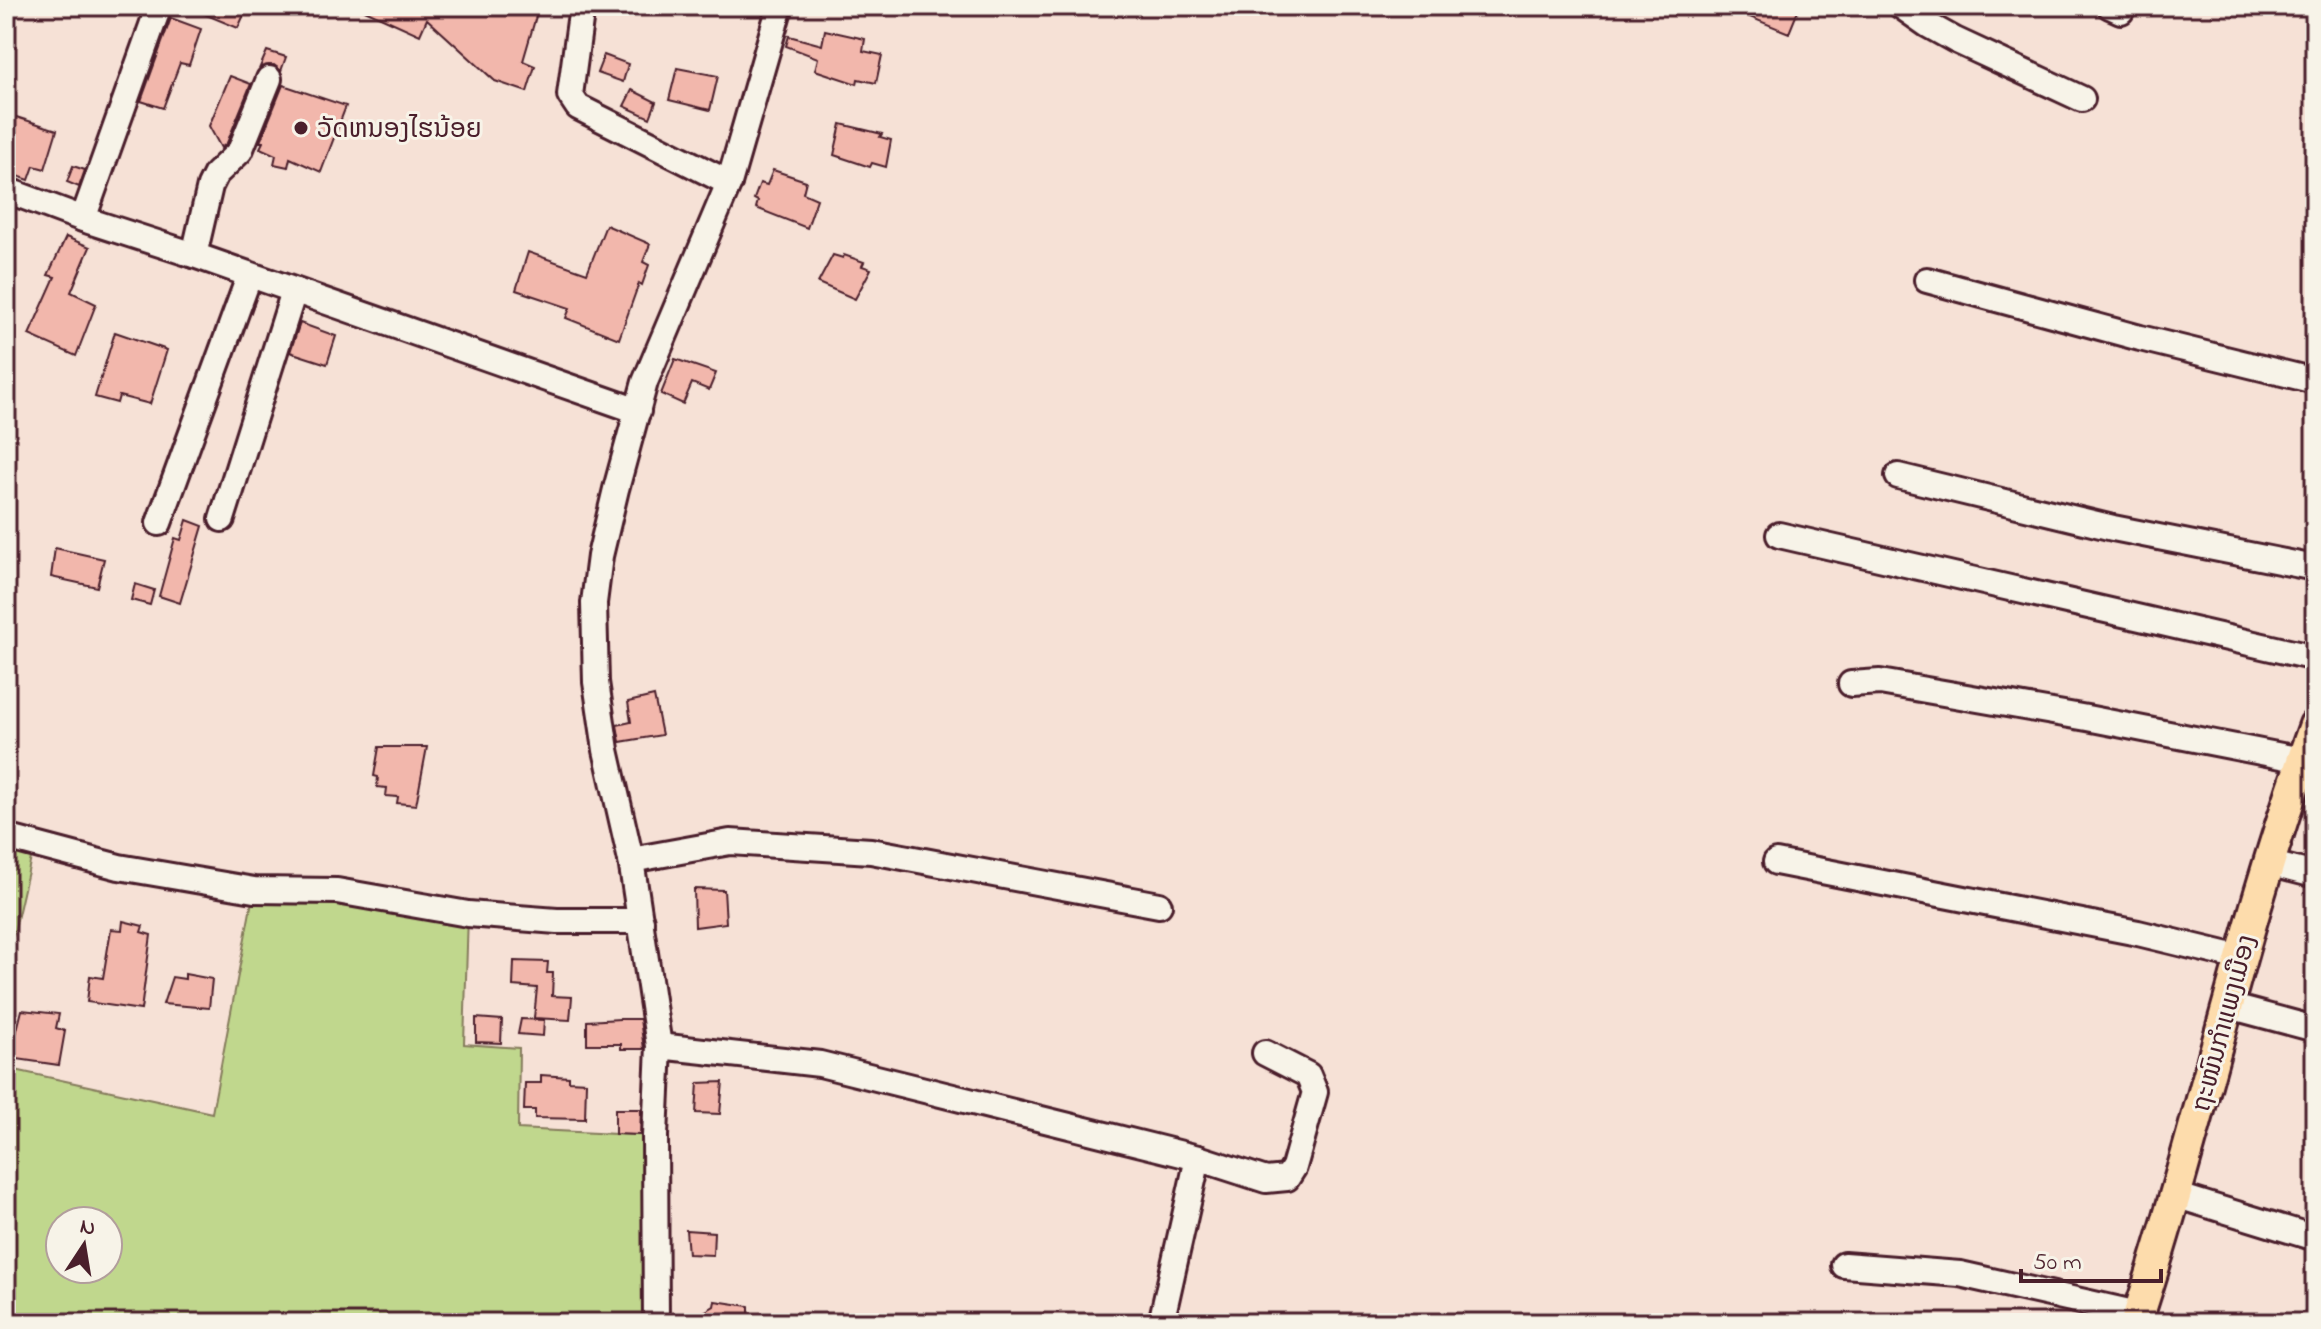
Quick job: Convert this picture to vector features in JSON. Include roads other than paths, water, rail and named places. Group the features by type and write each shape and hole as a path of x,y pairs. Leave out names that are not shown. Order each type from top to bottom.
{"main road":[{"name":"ຖະໜົນກຳແພງເມືອງ","path":"2137,1319 2268,863 2315,725"}],"street":[{"path":"83,219 159,6"},
{"path":"582,6 570,95 578,107 729,183"},
{"path":"656,1323 655,1136 659,1046 631,860 602,723 596,682 594,603 606,529 645,382 729,183 780,6"},
{"path":"1901,6 1955,40 2082,99"},
{"path":"194,255 210,186 216,174 240,151 269,79"},
{"path":"6,190 638,411"},
{"path":"159,523 249,277"},
{"path":"1927,280 2140,338 2315,381"},
{"path":"222,519 294,291"},
{"path":"1898,476 2113,528 2315,568"},
{"path":"1779,535 2315,658"},
{"path":"1851,684 1880,682 2302,760"},
{"path":"6,837 119,867 254,890 337,891 468,914 557,921 641,921"},
{"path":"631,860 730,842 871,851 1159,905"},
{"path":"1776,862 2138,933 2241,958"},
{"path":"2268,863 2315,875"},
{"path":"2229,1006 2315,1029"},
{"path":"659,1046 820,1064 1198,1158 1266,1180 1287,1178 1294,1167 1315,1092 1308,1075 1265,1053"},
{"path":"1161,1323 1198,1158"},
{"path":"2175,1195 2315,1238"},
{"path":"1844,1265 1960,1274 2137,1319"}],"place":[{"name":"ວັດຫນອງໄຮນ້ອຍ","path":"301,128"}]}
